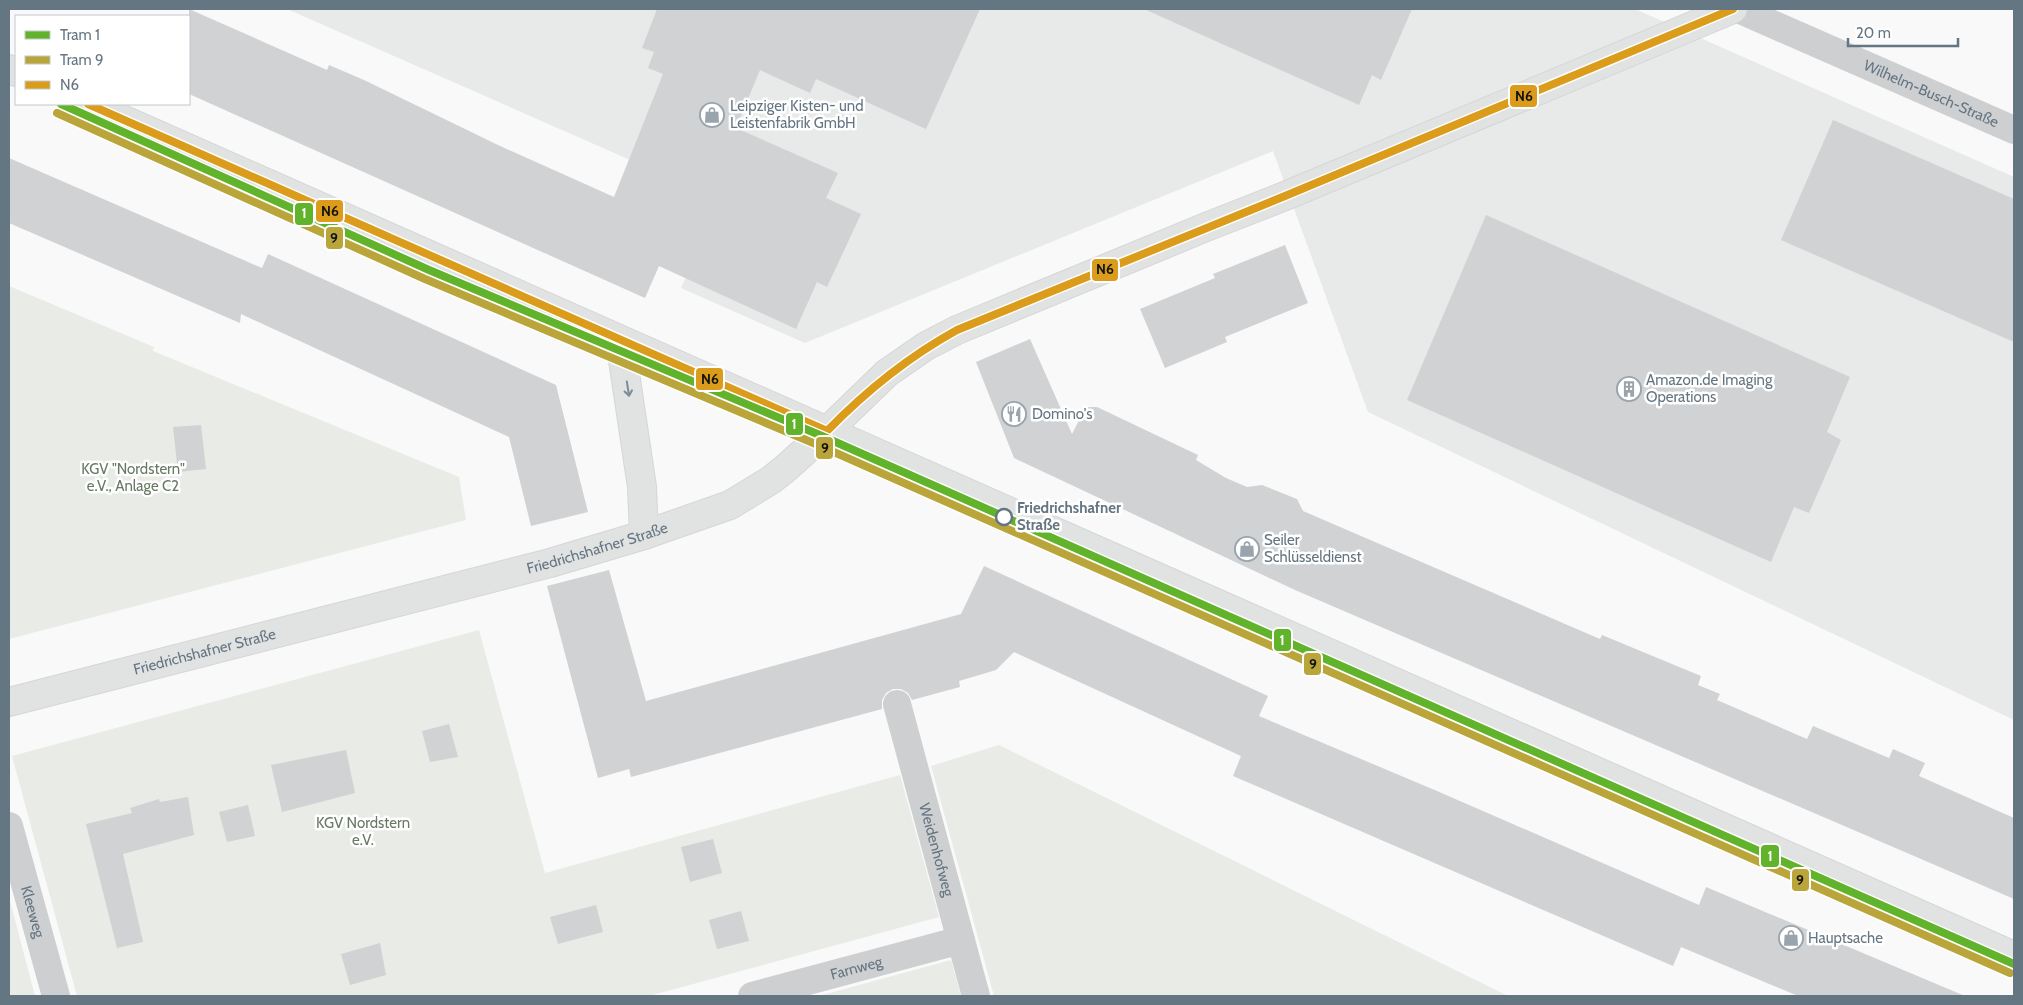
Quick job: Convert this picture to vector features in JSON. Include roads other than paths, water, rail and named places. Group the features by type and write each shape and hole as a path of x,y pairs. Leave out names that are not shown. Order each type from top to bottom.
{"main road":[{"name":"Friedrichshafner Straße","path":"9,702 550,563 644,535 730,504 771,480 827,431 887,373 926,346 956,330 1285,196 1733,9"},
{"path":"90,105 2014,956"},
{"path":"620,340 642,487 644,535"}],"street":[{"name":"Wilhelm-Busch-Straße","path":"1738,9 2014,130"},
{"name":"Weidenhofweg","path":"897,704 976,996"},
{"name":"Kleeweg","path":"9,826 56,996"},
{"name":"Farnweg","path":"752,996 961,940"}],"tram line":[{"name":"1","path":"63,105 429,270 822,436 2014,964"},
{"name":"9","path":"57,113 425,279 818,445 2010,973"}],"place":[{"name":"Leipziger Kisten- und Leistenfabrik GmbH","path":"712,115"},
{"name":"Amazon.de Imaging Operations","path":"1629,389"},
{"name":"Domino's","path":"1014,414"},
{"name":"Friedrichshafner Straße","path":"1004,517"},
{"name":"Seiler Schlüsseldienst","path":"1247,549"},
{"name":"Hauptsache","path":"1791,938"}],"park label":[{"name":"KGV \"Nordstern\" e.V., Anlage C2","path":"133,478"},
{"name":"KGV Nordstern e.V.","path":"363,832"}]}
